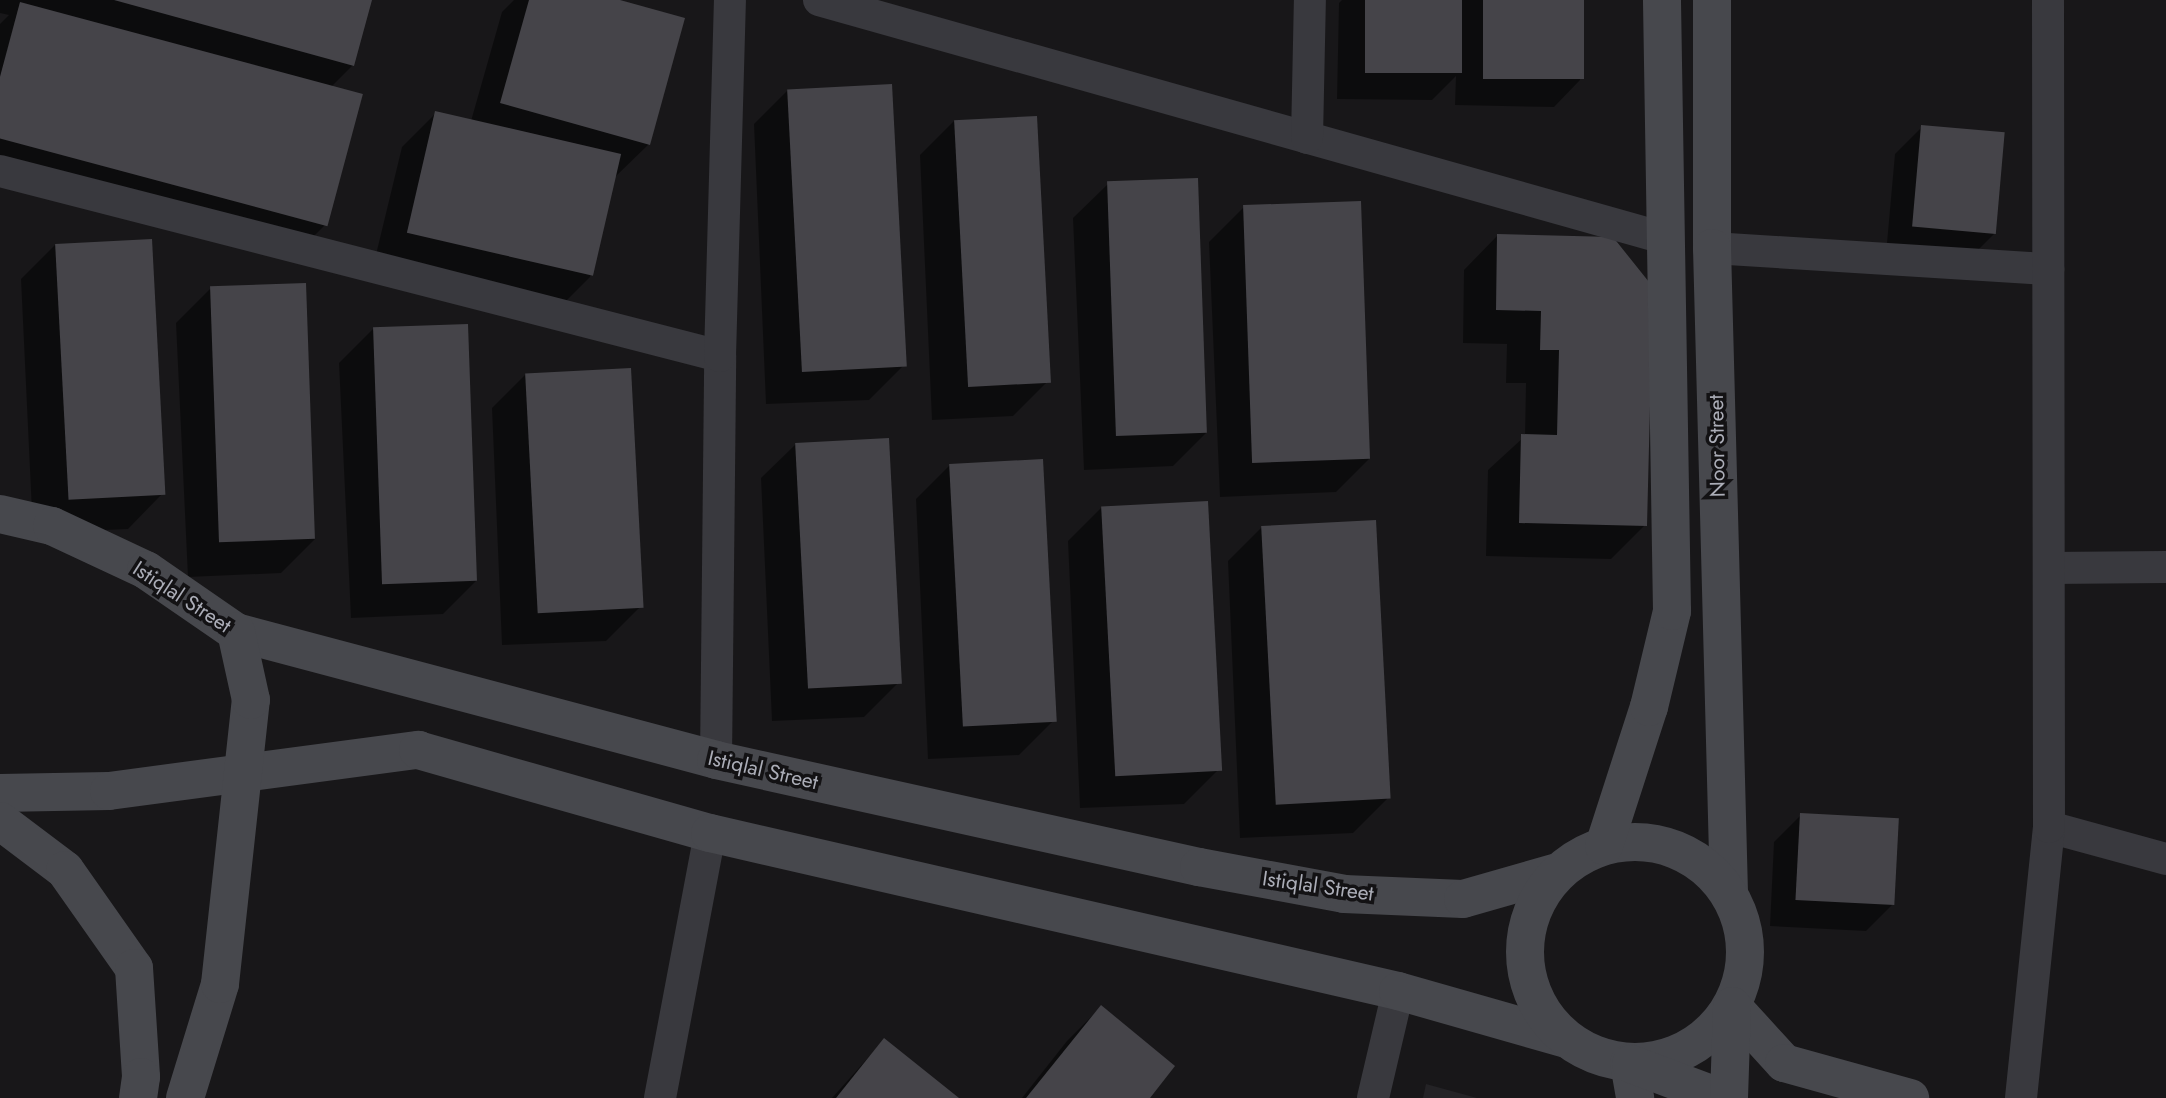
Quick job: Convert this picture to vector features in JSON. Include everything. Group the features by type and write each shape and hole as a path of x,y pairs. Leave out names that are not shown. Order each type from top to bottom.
{"main road":[{"path":"1604,846 1649,707 1672,611 1662,0"},
{"name":"Noor Street","path":"1712,0 1712,248 1729,893"},
{"name":"Istiqlal Street","path":"0,514 52,526 146,570 236,632 716,760 1199,867 1344,894 1463,899 1558,872"},
{"path":"184,1098 220,984 251,700 236,632"},
{"path":"0,793 110,791 418,750 710,833 1398,991 1566,1039"},
{"path":"0,821 65,870 134,968 141,1077 138,1098"},
{"path":"1632,1081 1660,1060 1688,1049 1713,1031 1732,1006 1742,979 1745,949 1741,920 1729,893 1705,866 1674,848 1639,841 1604,846 1579,856 1558,872 1536,903 1525,939 1527,976 1541,1011 1566,1039 1585,1052 1632,1081 1722,1098"},
{"path":"1729,1098 1732,1006"},
{"path":"1732,1006 1784,1063 1910,1098"}],"street":[{"path":"716,760 720,356 730,0"},
{"path":"818,0 1664,239"},
{"path":"1307,138 1310,0"},
{"path":"2021,1098 2049,827 2048,0"},
{"path":"0,171 720,356"},
{"path":"1712,248 2048,269"},
{"path":"2049,568 2166,567"},
{"path":"2049,827 2166,859"},
{"path":"660,1098 710,833"},
{"path":"1373,1098 1398,991"}],"shaded area":[{"path":"1426,1084 1477,1098 1423,1098"}],"building":[{"path":"114,0 372,0 354,66"},
{"path":"529,0 620,0 685,18 650,145 500,103"},
{"path":"1365,0 1462,0 1462,73 1365,73"},
{"path":"1483,0 1584,0 1584,79 1483,79"},
{"path":"20,2 363,94 327,226 0,138 0,77"},
{"path":"892,84 907,367 802,372 787,89"},
{"path":"435,111 621,154 593,276 407,233"},
{"path":"1037,116 1051,383 968,387 954,120"},
{"path":"1921,125 2005,132 1996,234 1912,227"},
{"path":"1198,178 1207,433 1116,436 1107,181"},
{"path":"1361,201 1370,459 1252,463 1243,205"},
{"path":"1497,234 1613,237 1653,287 1647,526 1519,523 1521,434 1557,435 1559,350 1540,350 1541,311 1496,310"},
{"path":"152,239 165,495 69,500 55,244"},
{"path":"306,283 315,539 219,542 210,286"},
{"path":"468,324 477,581 382,584 373,327"},
{"path":"631,368 644,608 538,613 525,374"},
{"path":"889,438 902,684 808,689 795,443"},
{"path":"1043,459 1057,722 963,727 949,464"},
{"path":"1208,501 1222,771 1115,776 1101,507"},
{"path":"1376,520 1391,799 1276,805 1261,526"},
{"path":"1800,813 1899,818 1894,905 1795,900"},
{"path":"1101,1005 1175,1066 1150,1098 1026,1098"},
{"path":"884,1038 959,1098 836,1098"}]}
